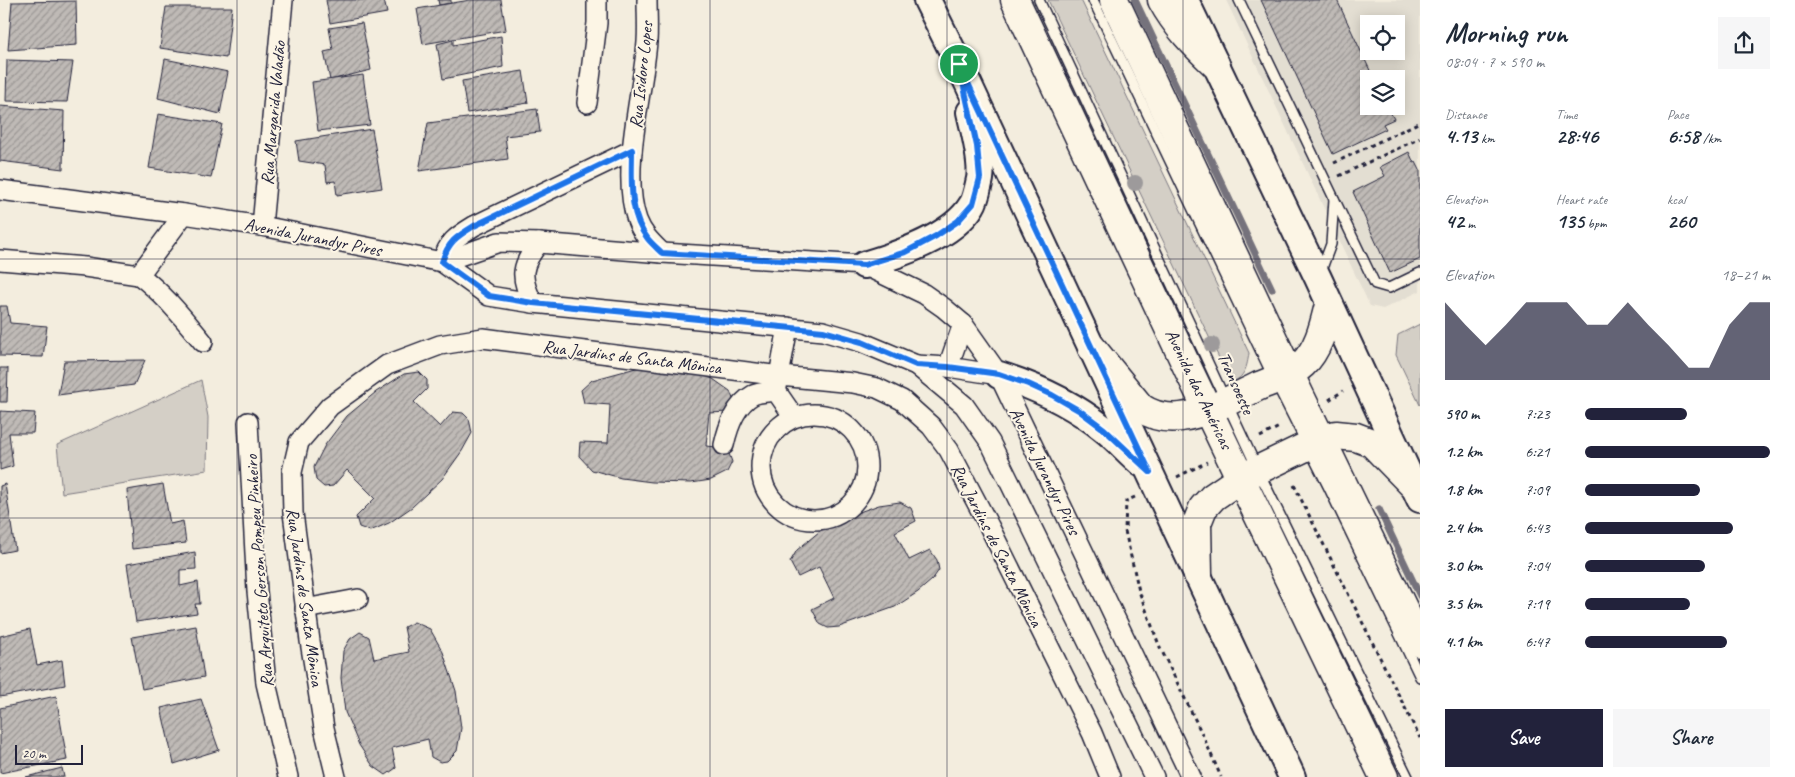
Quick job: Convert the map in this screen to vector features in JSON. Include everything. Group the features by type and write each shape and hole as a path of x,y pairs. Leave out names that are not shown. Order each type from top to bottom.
{"highway":[{"name":"Avenida das Américas","path":"1015,0 1250,474 1384,777"},
{"path":"1114,0 1282,376 1420,643"},
{"path":"1162,0 1177,25 1216,64"},
{"path":"1092,348 1141,408 1151,414 1165,418 1180,417 1217,405 1282,376 1304,363 1314,350 1321,335 1329,305"},
{"path":"1198,575 1197,523 1203,508 1220,492 1250,474 1315,442 1336,435 1356,437 1372,443 1417,492"}],"main road":[{"path":"927,0 1092,348 1160,479 1198,575 1291,776"},
{"path":"1185,0 1318,278 1417,492"},
{"path":"864,265 906,252 936,236 958,221 973,204 980,178 977,146 959,64"},
{"path":"999,374 1028,384 1080,411 1104,429 1160,479"}],"street":[{"name":"Rua Margarida Valadão","path":"262,226 284,0"},
{"path":"587,103 597,23 597,0"},
{"name":"Rua Isidoro Lopes","path":"647,0 647,41 632,150 632,187 636,214 648,239 662,253"},
{"name":"Rua Isidoro Lopes","path":"442,262 446,249 456,237 474,226 632,150"},
{"name":"Avenida Jurandyr Pires","path":"0,190 262,226 442,262 489,296 533,303 823,331 862,342 916,365 964,405 990,442 1154,777"},
{"path":"139,275 184,214"},
{"name":"Avenida Jurandyr Pires","path":"442,262 499,242 539,242 662,253 864,265 924,294 963,324 999,374 1191,777"},
{"path":"533,303 525,288 523,272 529,255 539,242"},
{"path":"0,260 85,267 139,275 156,288 203,342"},
{"path":"948,367 963,324"},
{"path":"788,327 778,383 794,417"},
{"name":"Rua Jardins de Santa Mônica","path":"336,777 324,728 305,609 293,513 292,472 299,442 330,406 386,365 440,345 483,338 778,383 853,382 877,388 902,400 931,426 949,450 1092,733 1110,777"},
{"path":"916,365 999,374"},
{"path":"724,445 729,426 740,406 754,394 778,383"},
{"path":"812,413 830,416 847,425 859,438 866,456 867,474 861,492 850,506 834,516 816,520 798,518 782,509 769,495 765,486 762,478 761,459 767,441 778,427 794,417 812,413"},
{"name":"Rua Arquiteto Gerson Pompeu Pinheiro","path":"248,422 257,591 266,683 288,777"},
{"path":"305,609 358,599"}],"lane":[{"name":"Transoeste","path":"1039,0 1217,405"},
{"name":"Transoeste","path":"1093,0 1282,376"},
{"path":"1238,0 1375,284 1389,288 1420,273"},
{"path":"1318,278 1331,244 1334,198"},
{"path":"1315,442 1420,677"},
{"path":"1250,474 1408,777"}],"path":[{"path":"1420,122 1331,164 1338,177 1420,138"},
{"path":"1327,401 1349,387"},
{"path":"1253,440 1284,424"},
{"path":"1208,461 1160,479 1126,501 1125,531 1139,591 1159,645 1221,777"},
{"path":"1294,485 1420,738"}],"shaded area":[{"path":"1048,0 1081,0 1249,353 1244,371 1236,381 1231,383"},
{"path":"1226,0 1420,0 1420,291 1383,309 1370,306"},
{"path":"1420,324 1420,405 1396,355 1398,335"},
{"path":"201,380 208,417 207,470 62,493 57,445"}],"building":[{"path":"326,0 384,0 387,13 330,23"},
{"path":"438,0 451,0 451,3 439,5"},
{"path":"470,0 501,0 506,30 423,44 417,9"},
{"path":"1261,0 1337,0 1360,49 1360,60 1365,60 1370,70 1360,70 1360,115 1392,115 1394,119 1383,124 1386,129 1333,154"},
{"path":"76,1 77,45 8,50 12,2"},
{"path":"166,7 232,7 226,58 160,48"},
{"path":"362,23 371,70 330,80 324,52 333,50 329,28"},
{"path":"501,36 503,67 443,79 437,44 453,40 453,45"},
{"path":"165,59 228,72 220,114 158,98"},
{"path":"7,60 73,62 67,102 6,101"},
{"path":"523,71 528,103 467,113 462,81"},
{"path":"363,75 370,125 318,131 312,82"},
{"path":"0,106 64,111 63,169 0,161"},
{"path":"537,109 540,132 505,136 508,159 419,171 428,123"},
{"path":"158,114 222,124 211,178 149,168"},
{"path":"372,129 382,188 337,195 335,181 327,182 325,165 299,161 296,141"},
{"path":"1409,152 1420,170 1420,259 1390,273 1353,192 1385,176 1380,167"},
{"path":"0,306 7,306 10,323 47,326 43,357 0,356"},
{"path":"145,360 134,385 58,395 64,361"},
{"path":"0,368 8,368 7,402 0,402"},
{"path":"636,368 683,368 713,379 730,391 735,404 728,412 709,413 706,446 727,448 732,462 727,472 711,480 691,483 652,482 621,478 592,470 579,456 580,442 608,443 610,405 584,403 581,390 592,380"},
{"path":"419,372 427,380 427,389 414,402 440,427 453,412 463,413 469,419 472,433 442,479 412,507 389,523 370,531 359,527 356,517 375,498 347,470 333,486 324,487 316,480 314,467 325,445 347,416 376,392 404,374"},
{"path":"0,411 35,413 33,433 9,433 13,466 0,470"},
{"path":"5,484 15,550 0,553 0,486"},
{"path":"163,484 170,524 183,521 186,543 132,549 127,490"},
{"path":"900,502 911,508 916,521 895,532 909,560 930,550 937,560 939,570 932,580 918,592 895,607 839,627 828,628 820,624 812,609 834,598 819,567 798,577 790,562 797,550 820,531 848,516 879,505"},
{"path":"195,552 196,569 180,570 180,586 198,582 200,604 195,604 197,613 136,622 127,564"},
{"path":"414,622 430,629 443,652 456,691 461,728 457,751 447,761 440,762 431,757 428,739 392,748 396,768 386,775 373,766 359,745 345,712 341,678 343,651 350,639 360,632 369,637 374,659 409,652 404,627"},
{"path":"196,626 204,677 142,689 132,637"},
{"path":"30,629 37,665 62,660 65,685 0,697 0,636"},
{"path":"56,696 67,760 0,773 0,708"},
{"path":"201,699 219,750 174,764 161,708"},
{"path":"62,768 64,777 26,777"}],"waterway":[{"path":"1135,0 1272,289"},
{"path":"1379,509 1420,596"}],"route":[{"path":"959,64 1150,472 1104,429 1080,411 1028,384 999,374 916,365 862,342 823,331 533,303 489,296 442,262 446,249 456,237 474,226 632,150 633,207 638,222 648,239 662,253 864,265 906,252 936,236 958,221 973,204 980,178 977,146 959,64"}]}
